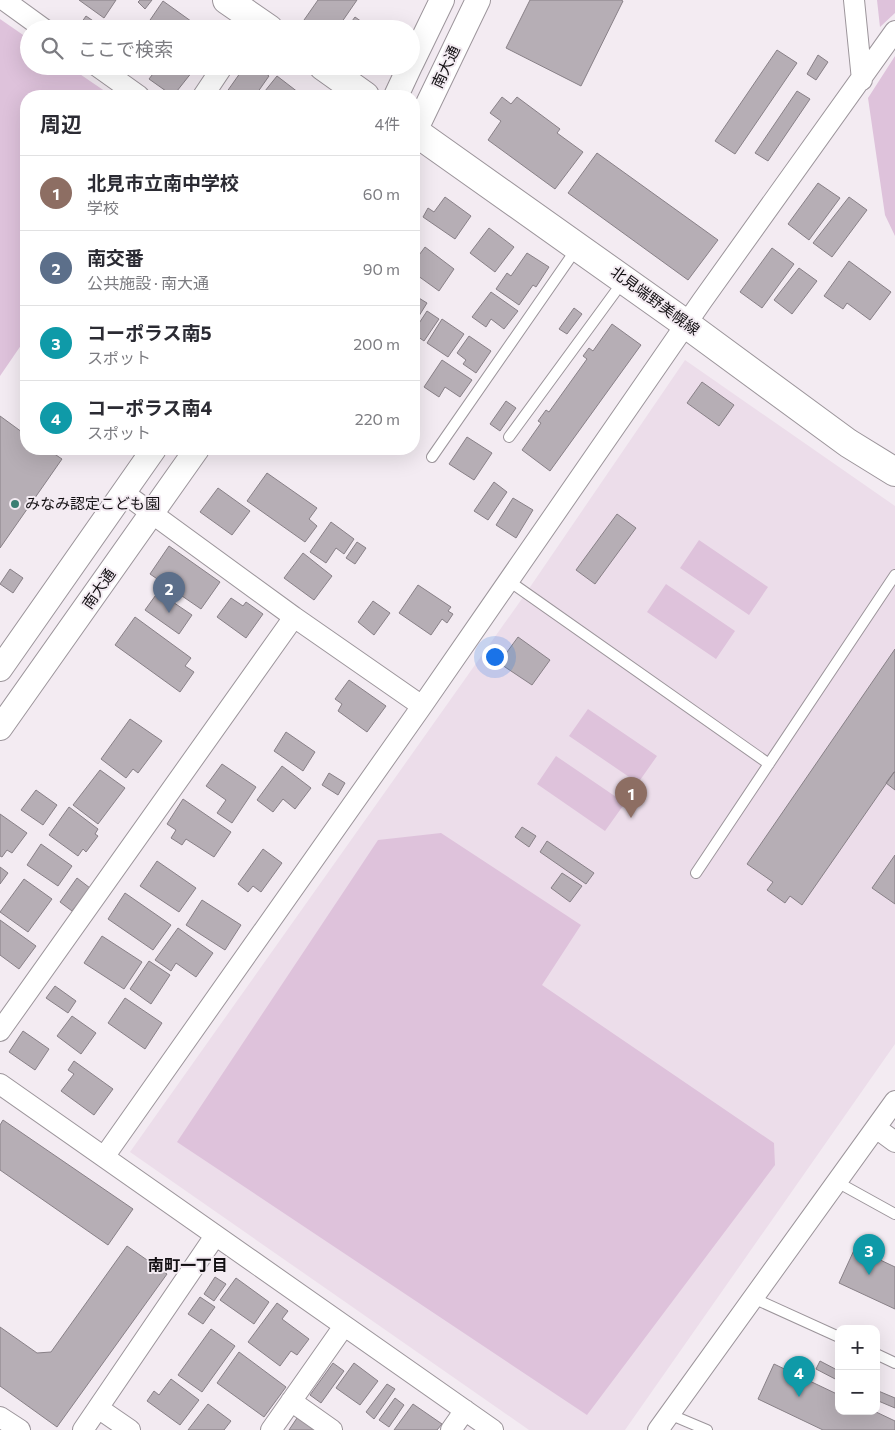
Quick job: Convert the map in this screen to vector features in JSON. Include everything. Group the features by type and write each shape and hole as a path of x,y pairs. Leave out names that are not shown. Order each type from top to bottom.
{"main road":[{"path":"227,0 251,20"},
{"path":"335,75 356,90"},
{"name":"北見端野美幌線","path":"420,136 578,246 848,443 895,472"}],"street":[{"path":"4,0 32,20"},
{"path":"420,46 442,0"},
{"name":"南大通","path":"420,120 478,0"},
{"path":"854,0 862,80"},
{"path":"104,1157 422,706 686,324 862,80 895,31"},
{"path":"110,75 131,90"},
{"path":"208,90 217,75"},
{"path":"399,90 406,75"},
{"path":"0,669 150,455"},
{"name":"南大通","path":"0,728 193,455"},
{"path":"124,492 294,616 422,706"},
{"path":"0,1031 294,616"},
{"path":"0,1084 493,1430"},
{"path":"658,1430 895,1101"},
{"path":"876,1128 895,1142"},
{"path":"83,1430 215,1236"},
{"path":"271,1430 344,1326"},
{"path":"291,1401 332,1430"},
{"path":"98,1408 130,1430"},
{"path":"451,1430 465,1410"},
{"path":"0,1417 20,1430"}],"lane":[{"path":"432,457 578,246"},
{"path":"509,437 624,279"},
{"path":"696,874 895,575"},
{"path":"508,581 769,764"},
{"path":"837,1182 895,1214"},
{"path":"753,1298 835,1335"},
{"path":"880,1356 895,1363"},
{"path":"669,1414 707,1430"}],"shaded area":[{"path":"877,0 895,0 895,13 880,27"},
{"path":"0,19 20,33 20,75 81,75 103,90 20,90 20,347 0,376"},
{"path":"895,56 895,236 885,215 868,98"},
{"path":"685,360 895,506 895,1044 625,1430 529,1430 130,1152 526,593"},
{"path":"699,540 768,587 749,615 680,568"},
{"path":"666,584 735,631 716,659 647,612"},
{"path":"588,709 657,756 638,783 569,736"},
{"path":"556,756 625,803 605,831 537,784"},
{"path":"441,833 581,925 542,985 774,1143 775,1165 587,1415 177,1142 378,840"}],"building":[{"path":"79,0 116,0 104,18"},
{"path":"140,0 152,0 145,9 138,2"},
{"path":"318,0 357,0 343,20 304,20"},
{"path":"530,0 623,1 581,86 506,48"},
{"path":"163,1 189,20 150,20"},
{"path":"86,16 92,20 83,20"},
{"path":"777,50 797,63 735,154 715,141"},
{"path":"818,55 828,62 816,80 807,74"},
{"path":"152,75 190,75 178,90 165,90 149,79"},
{"path":"239,75 269,76 259,90 228,90"},
{"path":"277,76 295,90 266,90"},
{"path":"797,91 810,99 768,161 755,153"},
{"path":"502,97 511,104 517,97 560,129 557,133 583,152 555,189 488,140 501,121 490,113"},
{"path":"597,153 718,240 688,280 568,193"},
{"path":"818,183 840,198 809,240 788,224"},
{"path":"445,197 471,216 455,239 423,217 428,208 434,212"},
{"path":"849,197 867,210 832,257 813,243"},
{"path":"489,228 514,247 495,272 470,253"},
{"path":"425,247 454,269 439,291 420,277 420,254"},
{"path":"772,248 794,264 762,308 740,292"},
{"path":"527,253 549,267 536,287 533,285 519,305 496,289 507,273 511,276"},
{"path":"849,261 891,292 870,320 847,303 843,309 824,296"},
{"path":"799,268 817,281 792,314 774,300"},
{"path":"491,292 518,311 504,329 491,319 486,327 472,317"},
{"path":"420,299 427,303 420,314"},
{"path":"574,308 582,314 567,334 559,329"},
{"path":"427,311 439,319 424,341 420,338 420,322"},
{"path":"442,319 464,334 448,357 427,343"},
{"path":"612,324 641,345 550,471 522,450 541,423 538,421 546,410 549,412 587,359 583,356 589,348 593,351"},
{"path":"469,336 491,351 476,373 463,364 466,360 457,353"},
{"path":"442,360 472,380 460,397 445,387 439,397 424,387"},
{"path":"702,382 734,405 719,426 687,403"},
{"path":"506,401 516,408 500,431 490,424"},
{"name":"みなみ認定こども園","path":"0,416 20,431 20,455 56,455 62,459 0,548"},
{"path":"467,437 492,453 474,480 449,464"},
{"path":"267,473 317,508 309,519 317,526 305,542 247,501"},
{"path":"494,482 507,492 488,520 474,511"},
{"path":"218,488 250,511 232,535 200,512"},
{"path":"513,498 533,510 516,538 496,525"},
{"path":"617,514 636,528 595,584 576,570"},
{"path":"331,522 354,539 344,554 336,548 326,563 310,552"},
{"path":"357,542 366,548 355,564 346,558"},
{"path":"169,546 220,582 201,609 150,574"},
{"path":"303,553 332,576 314,600 284,578"},
{"path":"10,569 23,578 13,593 0,584"},
{"path":"418,585 451,607 448,611 453,614 447,623 442,619 431,635 399,613"},
{"path":"158,592 192,615 179,634 145,610"},
{"path":"231,598 243,606 246,602 263,614 246,638 217,617"},
{"path":"373,601 390,613 374,635 358,622"},
{"path":"135,617 191,658 185,666 194,672 180,692 115,645"},
{"path":"518,637 550,660 532,685 499,663"},
{"path":"895,649 895,771 802,905 790,896 785,903 767,890 773,882 747,864"},
{"path":"349,680 386,706 367,732 338,711 342,704 335,699"},
{"path":"130,719 162,741 138,773 133,769 126,778 101,759"},
{"path":"286,732 315,752 303,771 274,751"},
{"path":"222,764 256,787 232,823 217,813 226,800 206,786"},
{"path":"282,766 311,788 295,809 283,799 273,812 257,800"},
{"path":"100,770 125,788 98,824 73,805"},
{"path":"329,773 345,783 338,795 322,785"},
{"path":"895,773 895,790 886,783"},
{"path":"36,790 57,805 43,825 21,810"},
{"path":"183,799 231,832 214,857 186,839 182,845 171,838 176,830 167,824"},
{"path":"69,807 98,829 95,834 98,836 86,852 83,849 78,856 49,835"},
{"path":"0,814 27,833 12,853 7,850 2,857 0,856"},
{"path":"522,827 536,836 529,847 515,837"},
{"path":"547,841 594,873 586,884 540,852"},
{"path":"41,844 72,866 58,886 27,865"},
{"path":"263,849 282,863 261,892 253,886 248,892 238,884"},
{"path":"895,855 895,904 872,888"},
{"path":"157,861 196,888 179,912 140,886"},
{"path":"0,867 8,873 0,884"},
{"path":"562,873 582,886 570,902 551,888"},
{"path":"77,878 90,888 72,911 60,902"},
{"path":"24,879 52,899 28,932 0,912"},
{"path":"125,893 171,925 153,950 108,919"},
{"path":"202,900 241,925 225,950 186,925"},
{"path":"0,920 36,946 19,969 0,955"},
{"path":"178,928 213,953 196,977 176,963 171,971 155,960"},
{"path":"102,936 142,962 124,989 84,963"},
{"path":"149,961 170,975 151,1004 130,989"},
{"path":"55,986 76,1001 68,1013 46,998"},
{"path":"125,998 162,1023 145,1049 108,1023"},
{"path":"72,1016 96,1033 81,1054 57,1036"},
{"path":"23,1031 49,1049 35,1070 9,1052"},
{"path":"74,1061 113,1089 94,1115 61,1091 74,1074 68,1070"},
{"path":"3,1120 133,1209 108,1245 0,1170 0,1125"},
{"path":"127,1246 167,1274 57,1427 0,1386 0,1327 37,1353 51,1352"},
{"path":"855,1248 895,1267 895,1309 839,1283"},
{"path":"215,1277 226,1284 214,1301 204,1294"},
{"path":"236,1278 269,1302 254,1324 220,1300"},
{"path":"200,1297 215,1307 203,1324 188,1314"},
{"path":"277,1303 288,1311 282,1319 309,1339 297,1355 291,1351 280,1366 248,1342"},
{"path":"211,1329 235,1346 202,1392 178,1375"},
{"path":"239,1352 286,1387 264,1417 217,1383"},
{"path":"820,1361 835,1369 835,1379 816,1369"},
{"path":"333,1363 344,1371 321,1403 310,1395"},
{"path":"354,1363 378,1381 360,1405 336,1388"},
{"path":"774,1364 835,1393 835,1415 880,1414 895,1421 895,1430 823,1430 758,1399"},
{"path":"171,1379 199,1400 180,1425 147,1401 154,1391 159,1395"},
{"path":"387,1384 395,1389 374,1419 366,1412"},
{"path":"880,1392 895,1398 895,1408 880,1402"},
{"path":"395,1398 404,1405 389,1427 379,1420"},
{"path":"208,1404 231,1421 224,1430 188,1430"},
{"path":"413,1404 442,1424 437,1430 394,1430"},
{"path":"297,1418 316,1430 289,1430"}],"place":[{"name":"みなみ認定こども園","path":"15,504"},
{"name":"南交番","path":"169,613"},
{"name":"北見市立南中学校","path":"631,818"},
{"name":"コーポラス南5","path":"869,1275"},
{"name":"コーポラス南4","path":"799,1397"}],"district":[{"name":"南町一丁目","path":"188,1265"}]}
